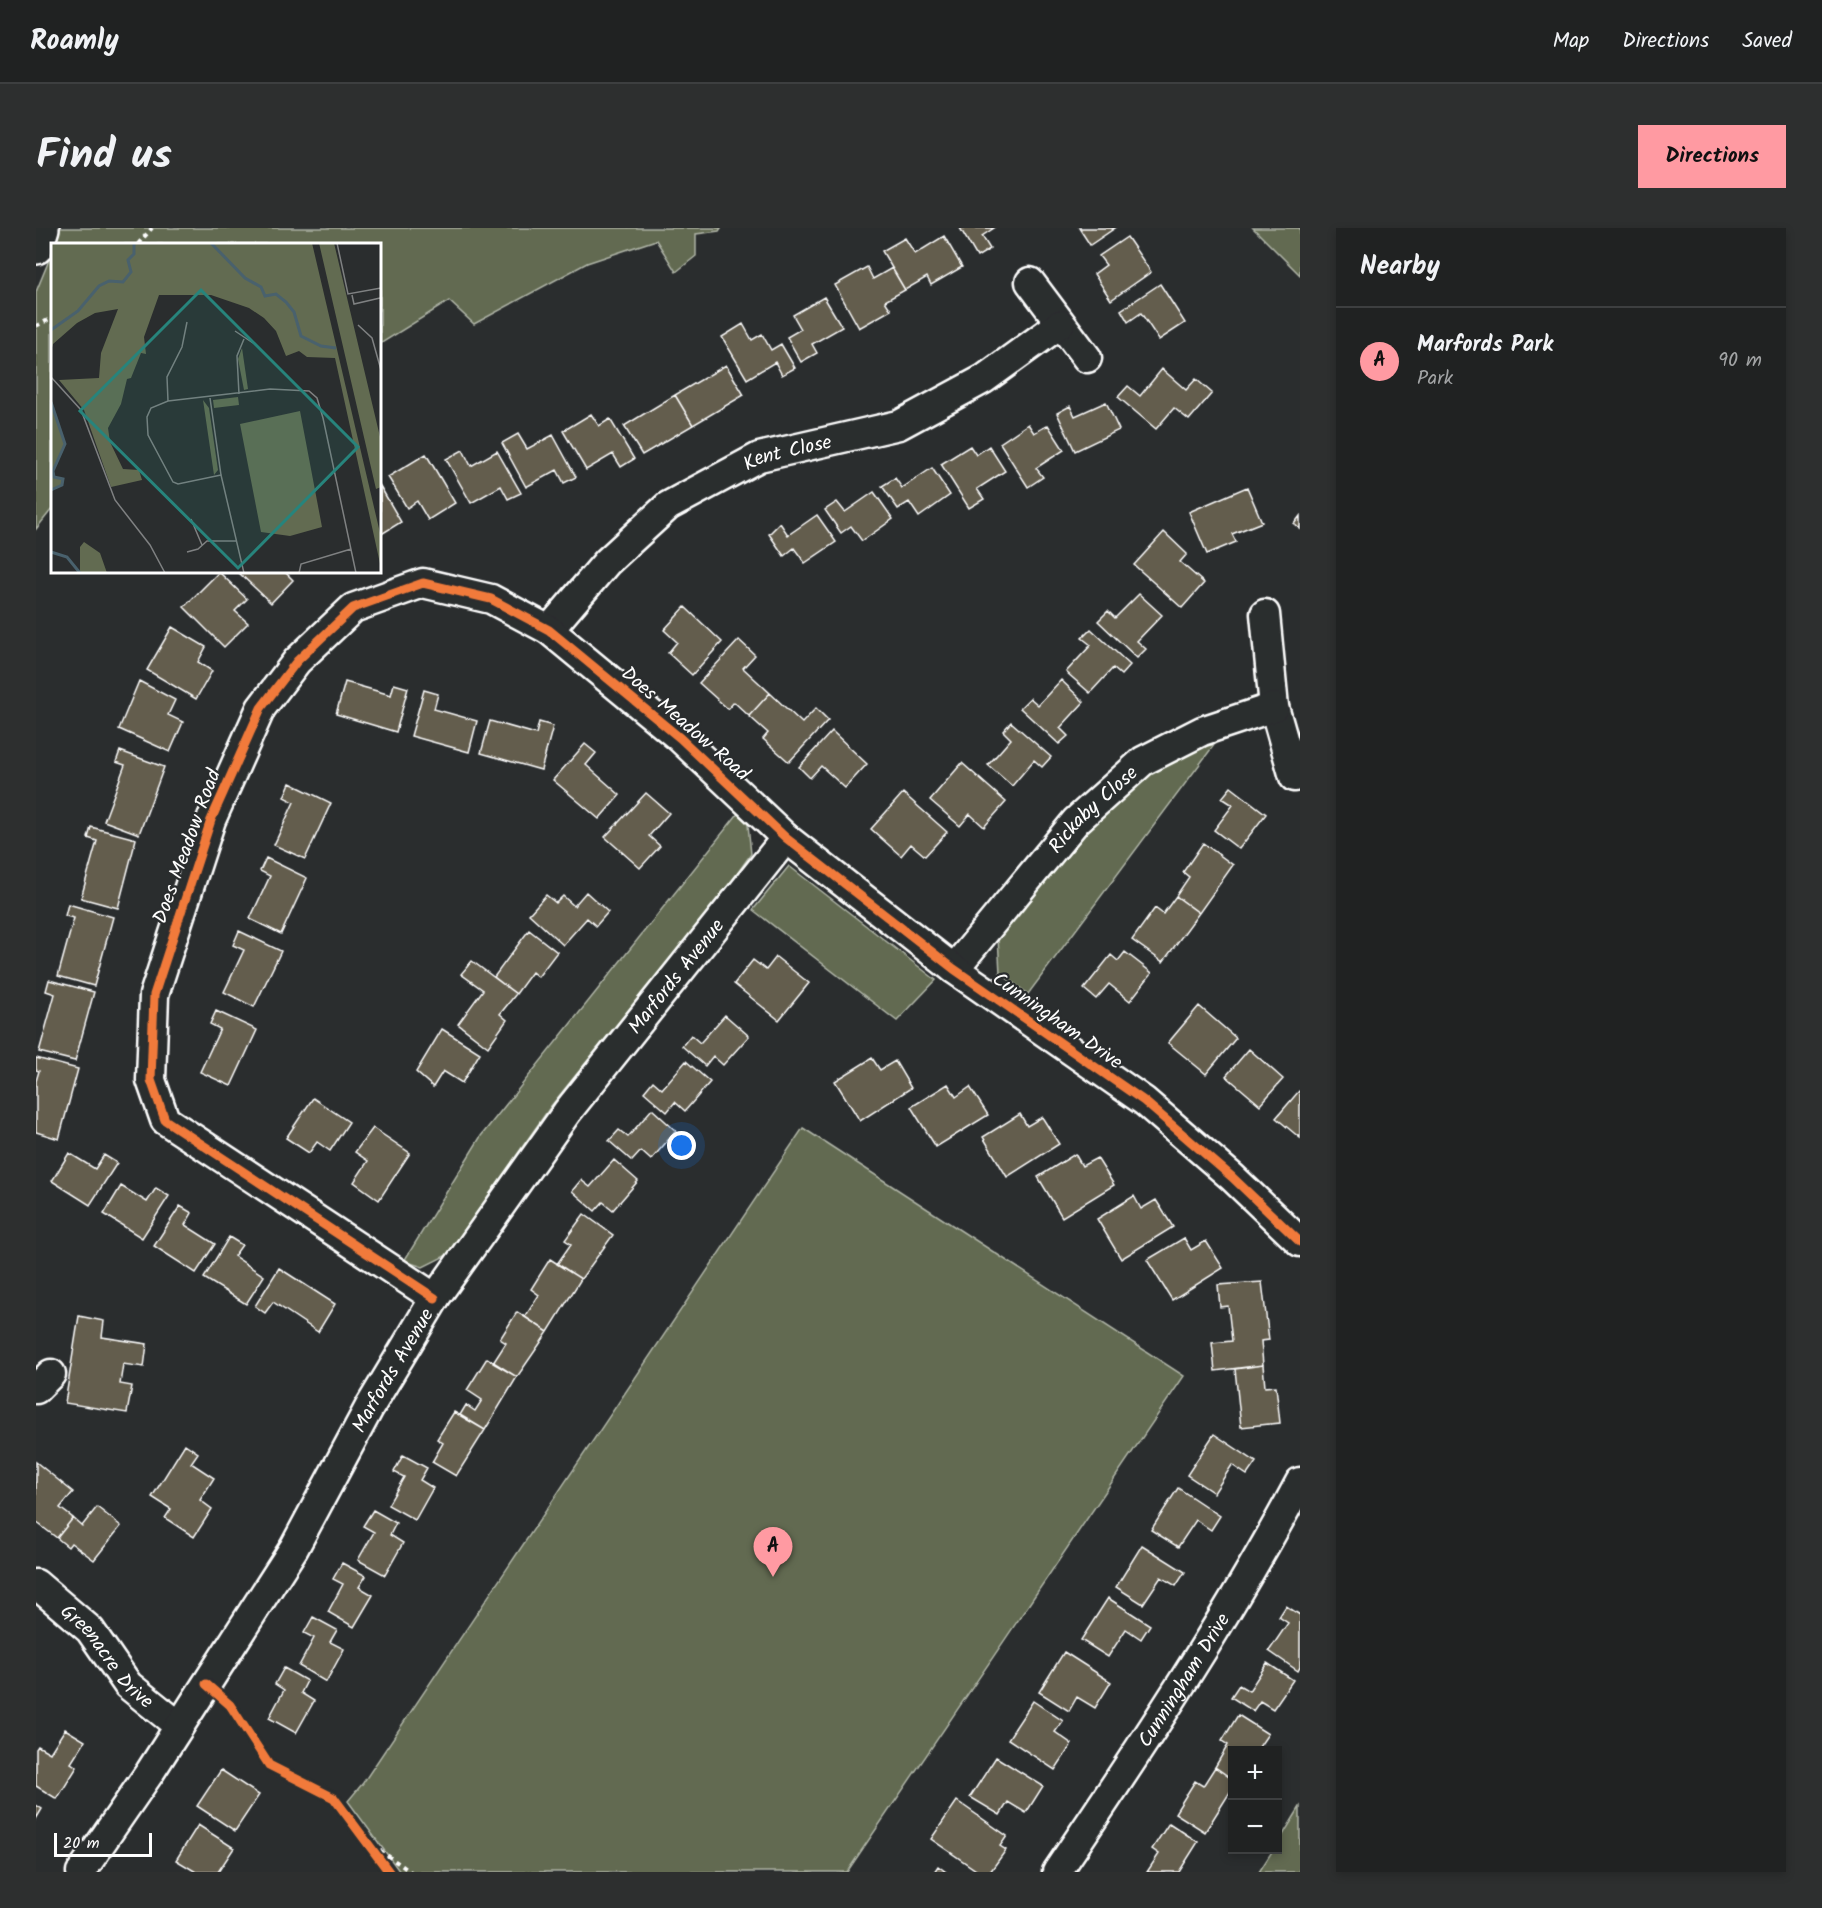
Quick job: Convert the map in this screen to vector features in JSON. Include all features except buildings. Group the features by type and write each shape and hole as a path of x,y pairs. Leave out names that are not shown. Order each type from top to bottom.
{"street":[{"path":"36,248 42,228"},
{"path":"1030,282 1087,358"},
{"name":"Kent Close","path":"549,630 607,562 668,506 759,457 899,425 984,379 1060,324"},
{"name":"Does Meadow Road","path":"435,1298 165,1120 151,1080 154,994 211,820 261,708 297,661 353,608 423,583 491,599 549,630 680,738 786,838"},
{"path":"1265,614 1274,707 1294,777"},
{"name":"Rickaby Close","path":"954,969 1077,821 1143,761 1202,731 1274,707"},
{"name":"Cunningham Drive","path":"786,838 954,969 1144,1101 1232,1177 1300,1242"},
{"name":"Marfords Avenue","path":"81,1872 294,1548 369,1408 435,1298 567,1112 786,838"},
{"name":"Cunningham Drive","path":"1057,1872 1204,1647 1272,1535 1300,1482"},
{"name":"Greenacre Drive","path":"36,1584 90,1630 128,1685 179,1726"}],"path":[{"path":"139,243 152,228"},
{"path":"36,326 51,318"},
{"path":"359,1831 383,1864"},
{"path":"365,1840 411,1872"}],"green space":[{"path":"60,228 721,228 719,231 696,234 696,256 676,272 656,240 587,263 474,324 449,301 381,343 381,243 56,243"},
{"path":"1253,228 1300,228 1300,275"},
{"path":"51,255 51,510 36,529 36,292"},
{"path":"1214,745 1028,994 1000,973 998,937 1058,857 1132,781 1189,748"},
{"path":"740,811 748,825 751,854 729,885 551,1106 447,1255 423,1267 404,1261 481,1136"},
{"path":"789,866 936,980 897,1021 753,910"},
{"path":"803,1128 1184,1376 847,1872 400,1872 348,1801 363,1783"},
{"path":"1300,1807 1300,1872 1259,1872 1270,1854 1282,1854 1282,1836"}],"cycle path":[{"path":"435,1298 165,1120 151,1080 154,995 211,820 261,708 297,661 353,608 423,583 491,599 549,630 680,738 786,838 954,969 1144,1101 1232,1177 1300,1242"},
{"path":"206,1684 230,1705 269,1765 334,1798 389,1872"}],"place":[{"name":"Marfords Park","path":"773,1577"}]}
